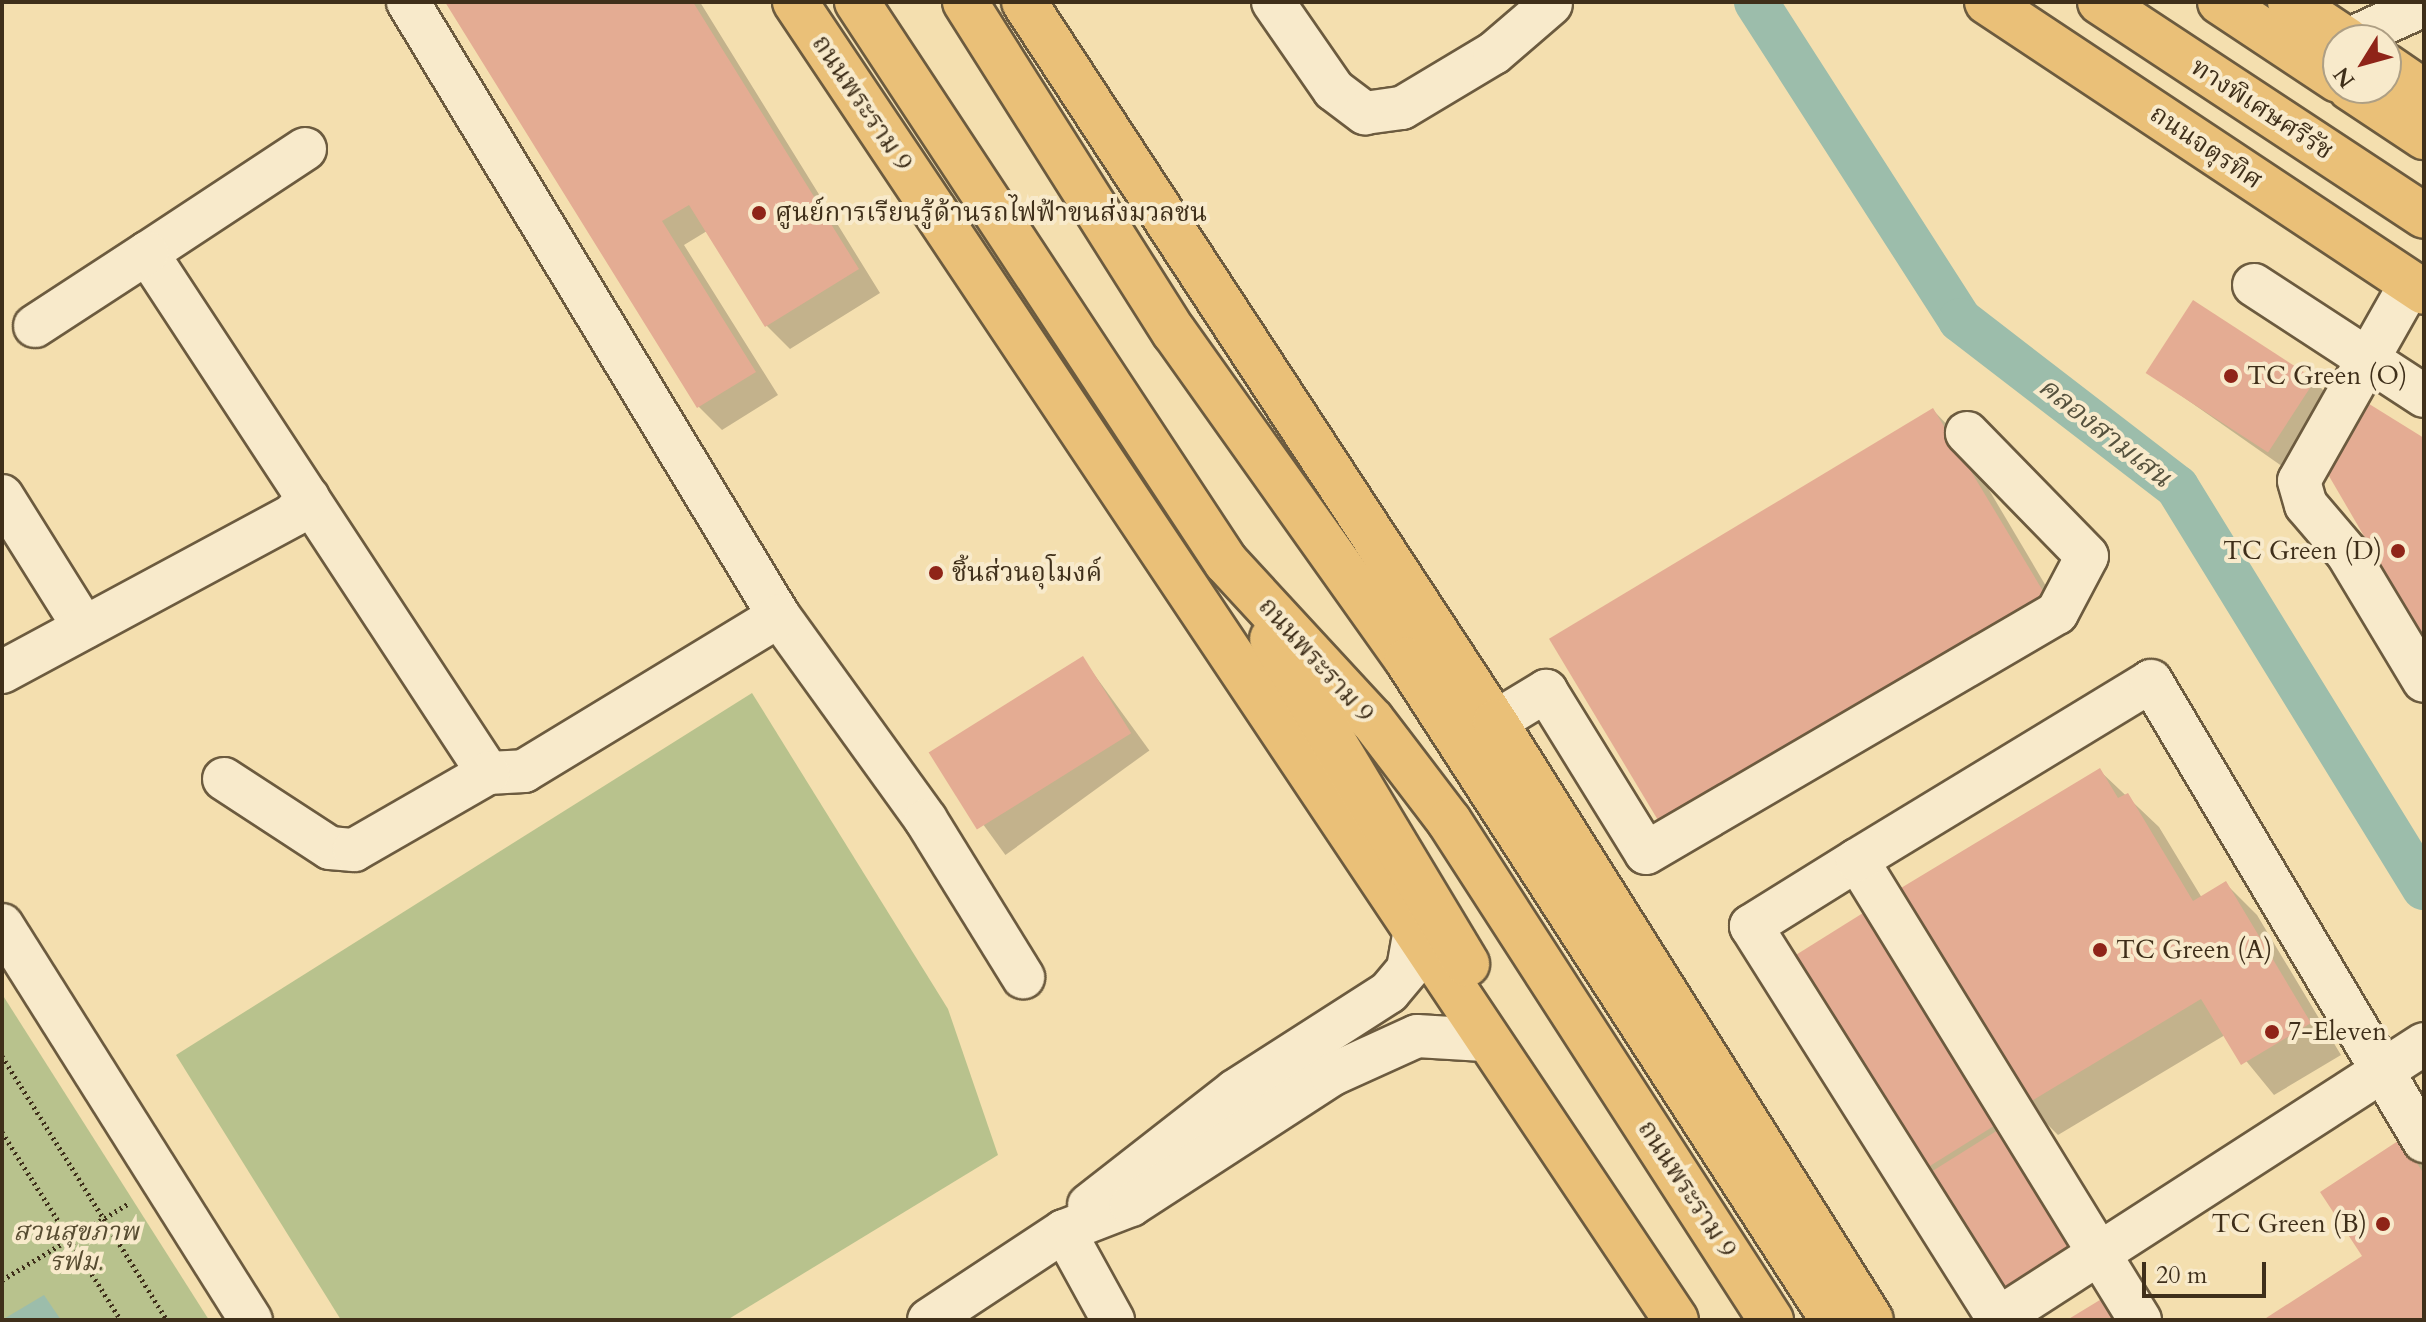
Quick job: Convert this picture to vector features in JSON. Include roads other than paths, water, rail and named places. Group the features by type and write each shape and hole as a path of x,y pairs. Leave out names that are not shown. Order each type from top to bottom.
{"main road":[{"name":"ถนนพระราม 9","path":"795,2 1484,1040 1678,1320"},
{"name":"ถนนพระราม 9","path":"857,2 1226,562 1372,720 1449,821 1771,1320"},
{"name":"ถนนพระราม 9","path":"965,2 1174,332 1407,660 1833,1320"},
{"path":"1024,2 1495,722 1871,1320"},
{"name":"ถนนจตุรทิศ","path":"1987,2 2417,287"},
{"name":"ทางพิเศษศรีรัช","path":"2100,2 2424,216"},
{"path":"2220,2 2322,58"},
{"path":"2290,2 2324,24"},
{"path":"2402,77 2424,92"},
{"path":"2374,104 2424,137"},
{"path":"1226,562 1678,1320"}],"lane":[{"path":"408,2 779,616 926,820 1023,977"},
{"path":"1273,2 1334,90 1365,113 1402,108 1494,53 1551,4"},
{"path":"2383,24 2424,5"},
{"path":"35,326 305,149"},
{"path":"147,253 488,773"},
{"path":"2254,285 2424,396"},
{"path":"2417,287 2368,359 2299,481 2306,505 2347,553 2424,681"},
{"path":"1495,722 1546,691 1646,853 2057,613 2087,556 1967,433"},
{"path":"2,496 84,627"},
{"path":"2,672 293,515 308,498"},
{"path":"224,779 330,848 354,850 488,773 524,771 779,616"},
{"path":"2422,1045 2383,1073 1998,1320 1751,926 2151,681 2383,1073 2424,1141"},
{"path":"1857,860 2140,1320"},
{"path":"2,925 251,1320"},
{"path":"1064,1231 1100,1194 1235,1091 1389,992 1408,969 1414,935"},
{"path":"929,1320 1064,1231 1131,1205 1331,1075 1403,1043 1449,1033 1484,1040"},
{"path":"1064,1231 1113,1320"}],"waterway":[{"name":"คลองสามเสน","path":"1756,2 1960,320 2177,487 2424,888"}],"place":[{"name":"ศูนย์การเรียนรู้ด้านรถไฟฟ้าขนส่งมวลชน","path":"759,213"},
{"name":"TC Green (O)","path":"2231,376"},
{"name":"TC Green (D)","path":"2398,551"},
{"name":"ชิ้นส่วนอุโมงค์","path":"936,573"},
{"name":"TC Green (A)","path":"2100,950"},
{"name":"7-Eleven","path":"2272,1032"},
{"name":"TC Green (B)","path":"2383,1224"}],"park label":[{"name":"สวนสุขภาพ รฟม.","path":"76,1247"}]}
